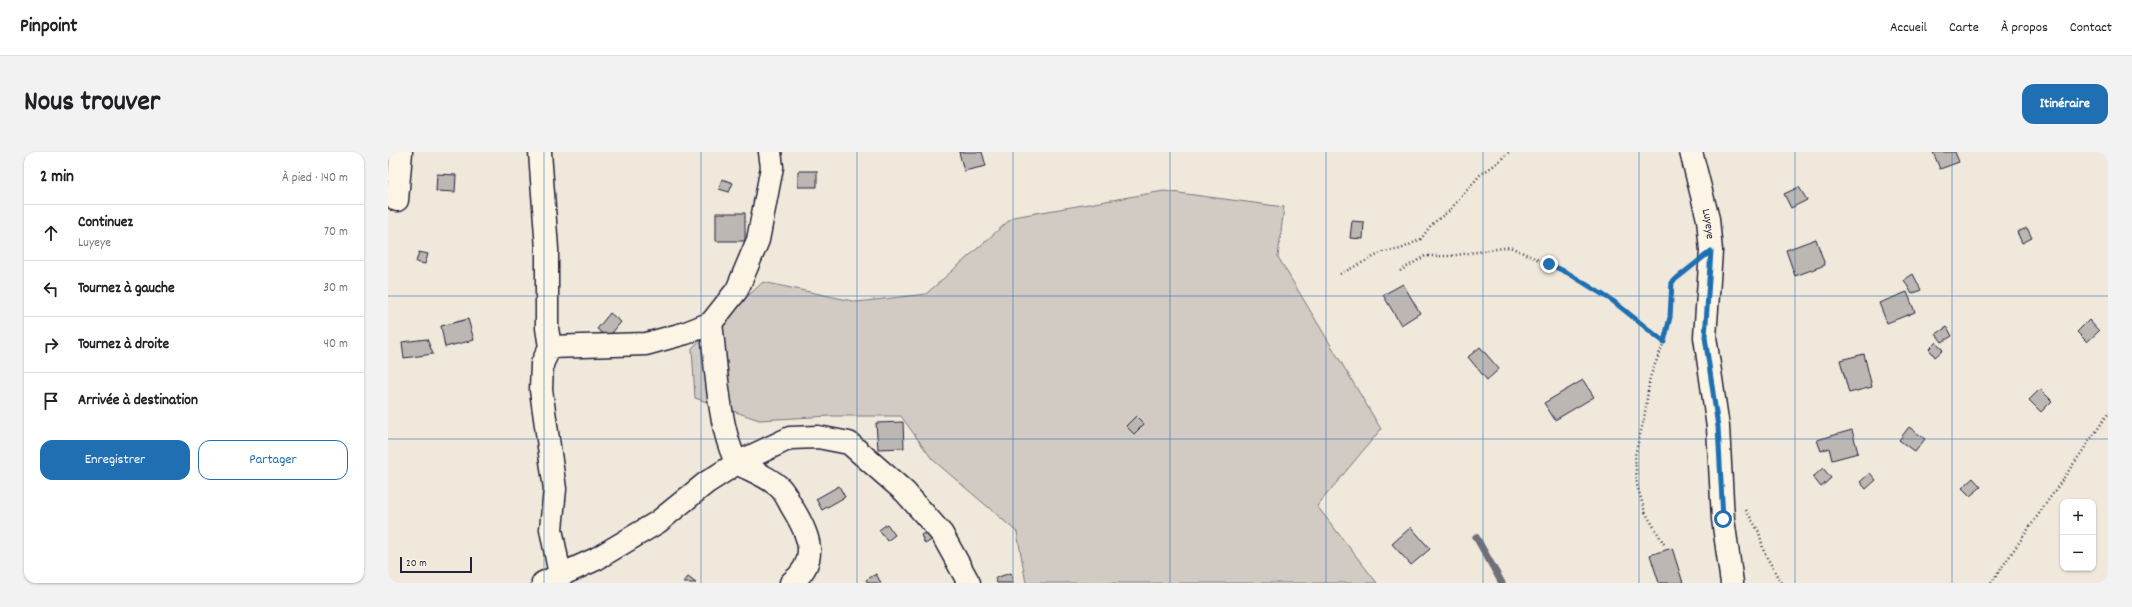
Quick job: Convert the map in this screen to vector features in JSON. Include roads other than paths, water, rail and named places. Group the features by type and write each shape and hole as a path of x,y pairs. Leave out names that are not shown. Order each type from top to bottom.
{"street":[{"path":"397,200 401,152"},
{"path":"540,152 548,249 547,328 550,347 542,364 541,390 556,489 552,529 551,579 596,559 658,522 706,483 737,463 790,438 818,437 849,443 905,492 942,534 968,583"},
{"path":"550,347 646,344 686,333 711,323 737,290 758,240 772,168 770,152"},
{"name":"Luyeye","path":"1691,152 1708,219 1711,251 1705,337 1718,427 1723,519 1732,583"},
{"path":"711,323 724,423 731,452 737,463 779,486 805,528 810,548 798,578 791,583"}],"waterway":[{"path":"1476,537 1502,583"}]}
